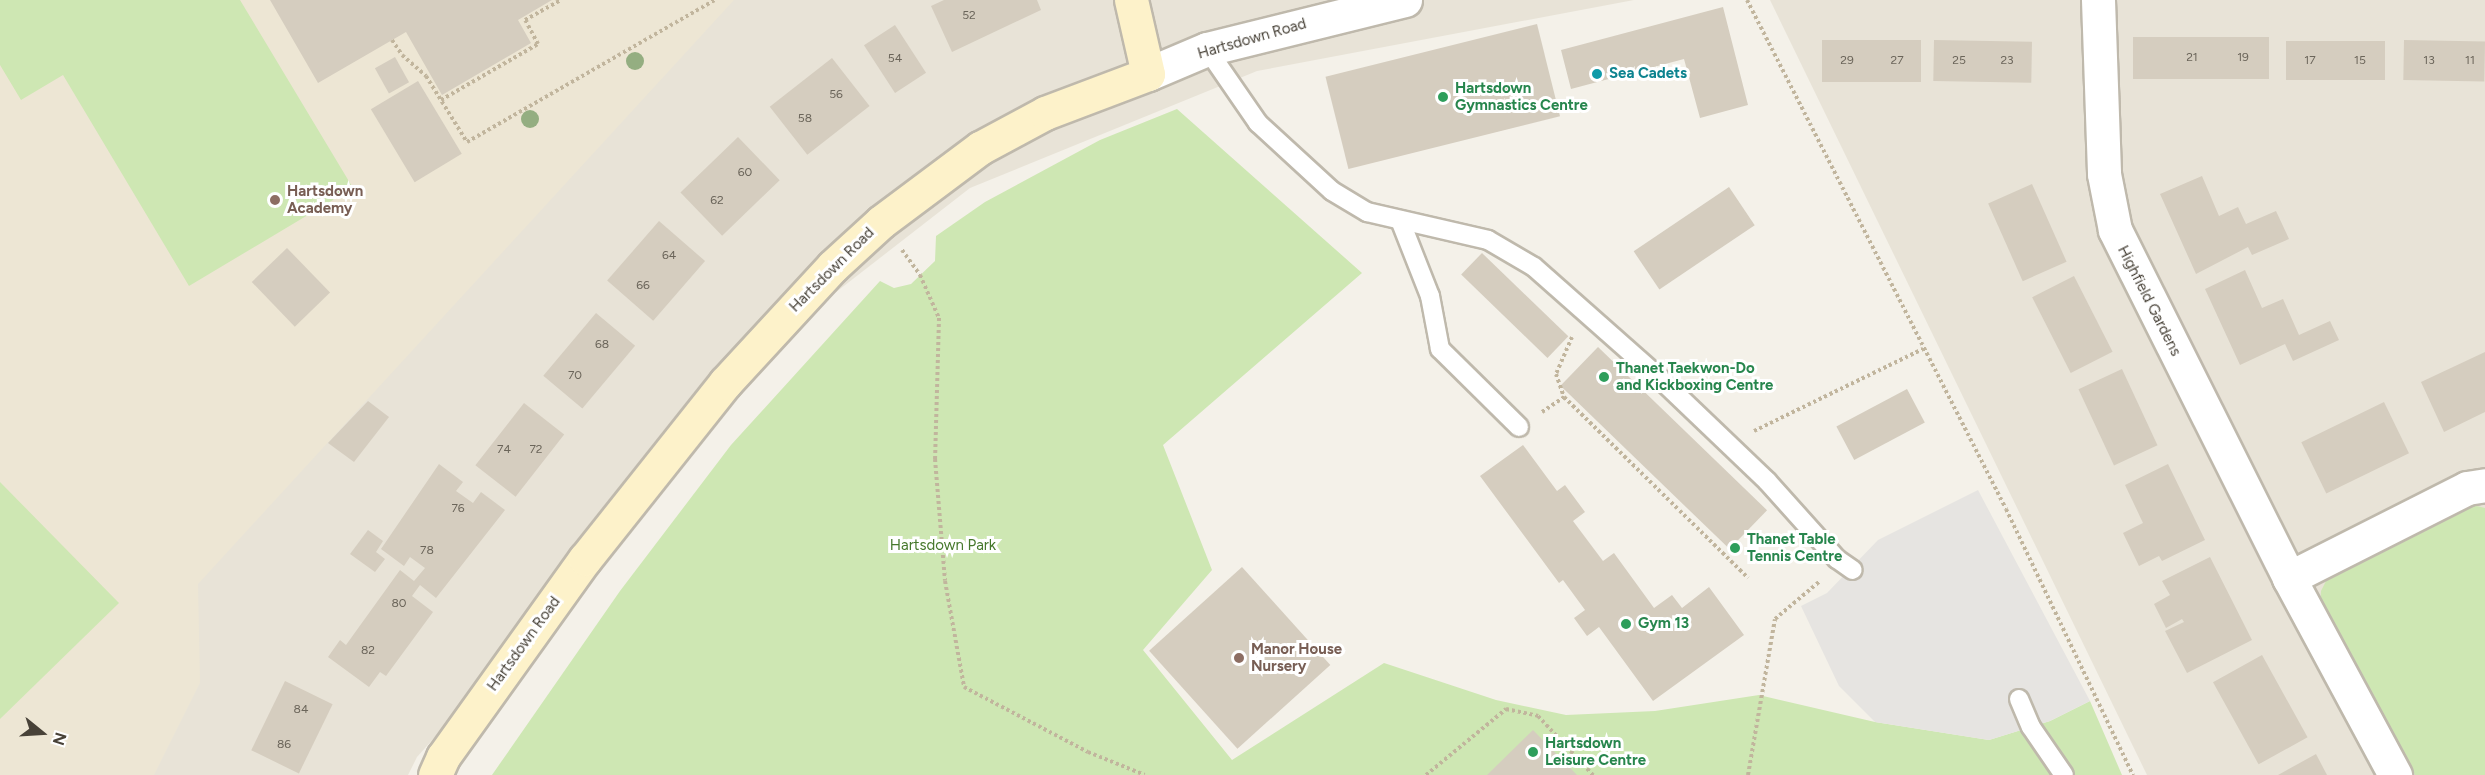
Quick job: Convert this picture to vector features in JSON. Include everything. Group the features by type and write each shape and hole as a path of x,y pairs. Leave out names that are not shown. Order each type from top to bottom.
{"main road":[{"path":"1131,0 1148,74"},
{"name":"Hartsdown Road","path":"435,775 443,757 585,559 725,383 832,266 881,222 989,143 1045,113 1148,74"}],"street":[{"name":"Hartsdown Road","path":"1148,74 1207,50 1405,0"},
{"name":"Highfield Gardens","path":"2098,0 2104,183 2115,230 2289,578 2395,775"},
{"path":"2289,578 2467,488 2485,485"}],"lane":[{"path":"1207,50 1258,123 1332,191 1368,212 1488,240 1534,267 1603,325 1731,446 1837,560 1853,570"},
{"path":"1400,220 1430,296 1440,350 1519,427"},
{"path":"2019,699 2031,727 2064,775"}],"path":[{"path":"441,100 538,44 525,20 561,0"},
{"path":"392,40 402,56 426,76 467,142 715,0"},
{"path":"1747,0 2006,509 2133,775"},
{"path":"881,222 920,275 939,318 935,459 945,581 964,687 1088,752 1145,775"},
{"path":"1573,336 1556,374 1564,397 1748,578"},
{"path":"1731,446 1763,426 1923,349"},
{"path":"1748,775 1775,618 1811,592 1837,560"},
{"path":"1426,775 1506,709 1538,716 1593,775"}],"shaded area":[{"path":"0,0 1634,0 1257,71 970,188 822,303 417,757 408,775 0,775"},
{"name":"Hartsdown Academy","path":"0,0 734,0 198,584 200,683 154,775 0,775"},
{"path":"1770,0 2485,0 2485,775 2147,775"},
{"path":"1978,490 2090,701 2050,721 1989,740 1875,722 1839,686 1801,606 1827,593 1878,540"}],"green space":[{"path":"0,0 240,0 353,188 189,286 63,75 21,100 0,65"},
{"name":"Hartsdown Park","path":"1177,109 1362,273 1163,445 1212,570 1143,650 1232,760 1384,663 1496,700 1566,715 1655,711 1759,695 1875,722 1989,740 2050,721 2090,701 2122,775 492,775 620,591 731,445 880,281 894,288 911,284 935,261 936,236 985,202 1100,140"},
{"path":"0,482 119,603 0,719"},
{"path":"2473,505 2485,508 2485,775 2415,775 2320,607 2321,591 2330,573"}],"building":[{"path":"270,0 552,0 518,20 531,43 442,95 406,32 318,83"},
{"path":"944,0 1037,0 1041,10 952,52 931,6"},
{"name":"Sea Cadets","path":"1723,7 1748,105 1700,118 1684,59 1571,89 1561,50"},
{"name":"Hartsdown Gymnastics Centre","path":"1537,24 1560,116 1348,169 1325,77"},
{"path":"895,25 926,73 895,93 864,45"},
{"path":"2133,37 2269,37 2269,79 2133,79"},
{"path":"1822,40 1921,40 1921,82 1822,82"},
{"path":"1934,40 2032,42 2031,83 1933,81"},
{"path":"2404,40 2485,41 2484,81 2403,80"},
{"path":"2286,41 2385,41 2385,80 2286,80"},
{"path":"395,57 409,82 389,94 375,68"},
{"path":"832,58 870,106 807,155 770,107"},
{"path":"418,81 462,154 415,182 371,109"},
{"path":"738,137 780,180 722,236 680,193"},
{"path":"2202,176 2219,216 2238,207 2246,224 2276,211 2289,239 2252,255 2248,247 2196,274 2160,194"},
{"path":"2032,184 2067,262 2023,281 1988,204"},
{"path":"1729,187 1755,225 1659,289 1634,251"},
{"path":"659,221 705,261 653,321 607,281"},
{"path":"287,248 330,293 295,327 252,282"},
{"path":"1482,253 1568,336 1547,358 1461,275"},
{"path":"2245,270 2262,308 2283,299 2299,335 2330,321 2339,340 2293,361 2285,344 2240,365 2205,289"},
{"path":"2074,276 2113,352 2071,373 2032,297"},
{"path":"596,313 635,346 582,409 543,376"},
{"path":"1598,347 1767,510 1730,549 1560,386"},
{"path":"2485,352 2485,412 2444,432 2421,382"},
{"path":"2122,369 2157,445 2114,465 2078,389"},
{"path":"1907,389 1925,423 1854,460 1836,427"},
{"path":"368,401 389,417 354,462 328,443"},
{"path":"2384,402 2409,453 2326,494 2301,442"},
{"path":"524,403 564,434 516,497 475,465"},
{"path":"1523,445 1557,491 1565,485 1585,512 1573,521 1603,561 1614,553 1654,608 1672,595 1682,608 1709,587 1744,635 1653,701 1599,627 1587,636 1574,618 1585,610 1563,580 1559,583 1480,476"},
{"path":"439,464 463,482 456,491 473,503 481,492 505,510 436,598 420,585 412,596 433,612 386,676 380,672 369,687 328,657 340,640 346,645 400,570 414,581 425,568 410,557 404,566 381,549"},
{"path":"2168,464 2205,540 2162,561 2159,556 2139,566 2123,533 2143,523 2125,485"},
{"path":"368,530 383,541 376,552 385,559 375,572 350,554"},
{"path":"2210,557 2252,640 2187,673 2165,631 2184,622 2182,619 2166,628 2154,604 2170,595 2162,581"},
{"name":"Manor House Nursery","path":"1242,567 1330,665 1237,749 1149,651"},
{"path":"2262,655 2308,737 2259,764 2213,682"},
{"path":"285,681 333,704 299,773 251,750"},
{"name":"Hartsdown Leisure Centre","path":"1533,730 1577,775 1487,775"},
{"path":"2316,754 2327,775 2278,775"}],"place":[{"name":"Sea Cadets","path":"1597,74"},
{"name":"Hartsdown Gymnastics Centre","path":"1443,97"},
{"name":"Hartsdown Academy","path":"275,200"},
{"name":"Thanet Taekwon-Do and Kickboxing Centre","path":"1604,377"},
{"name":"Thanet Table Tennis Centre","path":"1735,548"},
{"name":"Gym 13","path":"1626,624"},
{"name":"Manor House Nursery","path":"1239,658"},
{"name":"Hartsdown Leisure Centre","path":"1533,752"}]}
